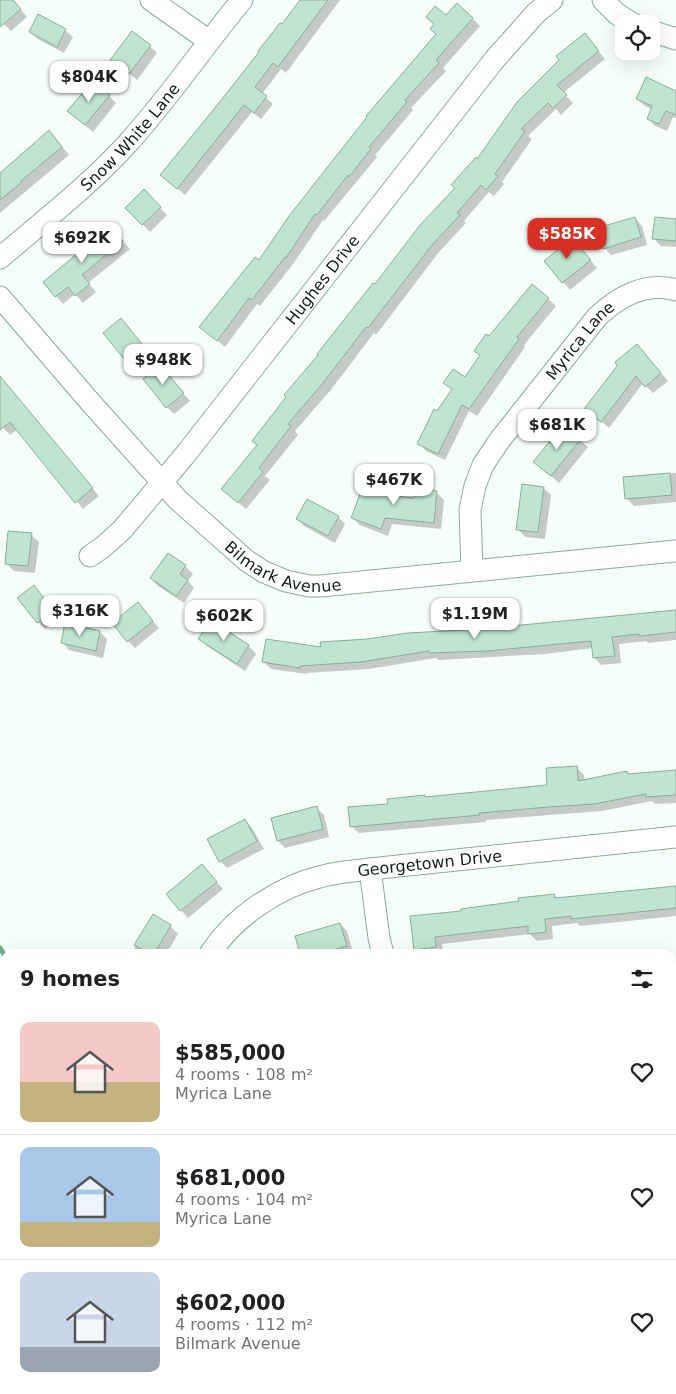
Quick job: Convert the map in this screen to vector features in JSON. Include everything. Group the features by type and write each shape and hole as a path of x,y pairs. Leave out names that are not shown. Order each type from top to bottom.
{"street":[{"path":"151,0 209,41"},
{"name":"Snow White Lane","path":"0,258 96,176 121,151 242,0"},
{"name":"Hughes Drive","path":"90,556 103,548 122,530 162,482 495,59 536,13 552,0"},
{"path":"603,0 619,15"},
{"path":"660,34 676,39"},
{"name":"Myrica Lane","path":"472,570 469,522 475,486 483,465 498,441 597,318 612,303 640,290 650,288 676,290"},
{"name":"Bilmark Avenue","path":"0,297 178,500 248,561 264,572 286,581 309,586 321,586 676,551"},
{"name":"Georgetown Drive","path":"214,949 232,928 267,900 293,886 323,876 370,869 676,837"},
{"path":"370,869 378,938 381,949"}],"building":[{"path":"0,0 13,0 21,9 0,27"},
{"path":"300,0 328,0 278,67 273,63 255,87 267,96 254,113 244,105 177,189 160,175"},
{"path":"457,3 473,18 436,60 439,63 405,100 407,102 369,147 371,149 349,177 348,175 317,215 315,214 286,258 252,300 249,298 217,341 199,327 255,257 259,260 289,216 366,116 436,34 430,29 434,24 426,17 435,6 446,15"},
{"path":"38,14 66,29 57,47 29,32"},
{"path":"132,31 151,45 129,74 110,60"},
{"path":"585,33 599,51 557,85 567,95 553,108 548,103 521,129 525,131 495,174 498,176 486,190 481,185 457,213 460,215 432,245 368,328 366,327 323,383 288,424 291,426 259,468 263,472 238,503 221,489 257,445 252,441 286,397 284,395 318,355 373,283 375,284 420,225 455,188 451,185 476,157 477,159 517,102 559,60 556,56"},
{"path":"646,77 676,91 676,115 666,111 659,124 647,119 652,106 636,99"},
{"path":"93,81 110,95 85,125 67,111"},
{"path":"49,130 62,147 0,200 0,173"},
{"path":"144,189 161,207 142,225 125,208"},
{"path":"635,217 641,237 603,249 597,228"},
{"path":"655,217 676,219 676,241 652,239"},
{"path":"111,226 123,241 82,275 90,284 75,296 68,287 55,297 43,282"},
{"path":"572,238 591,260 562,283 544,261"},
{"path":"532,284 549,298 517,337 519,339 469,409 462,405 438,454 417,444 434,409 437,411 452,389 443,383 453,369 465,377 480,355 474,351 486,334 489,336"},
{"path":"121,318 142,344 124,359 103,333"},
{"path":"637,344 661,373 645,387 636,376 601,422 584,409 617,366 615,362"},
{"path":"160,365 184,393 166,408 143,379"},
{"path":"0,376 93,488 75,503 10,422 0,430"},
{"path":"563,425 581,439 551,476 533,462"},
{"path":"670,473 672,495 625,499 623,477"},
{"path":"365,481 386,489 384,495 414,498 415,489 437,491 434,523 385,518 381,529 351,518"},
{"path":"522,484 544,487 538,532 516,530"},
{"path":"307,499 339,516 328,536 296,519"},
{"path":"8,531 32,533 28,566 5,564"},
{"path":"168,553 186,565 180,574 188,580 176,596 150,578"},
{"path":"34,585 53,610 37,623 17,598"},
{"path":"138,602 153,621 127,642 112,623"},
{"path":"676,610 676,632 612,637 615,656 593,658 591,641 487,651 429,653 429,651 361,662 300,666 300,668 262,662 266,639 321,647 320,642"},
{"path":"211,620 249,645 237,664 198,639"},
{"path":"65,623 100,631 96,651 61,643"},
{"path":"577,766 578,781 627,771 628,774 676,770 676,795 646,797 646,794 594,804 479,813 480,815 350,827 348,807 388,804 387,799 547,785 546,768"},
{"path":"317,806 323,829 277,841 271,818"},
{"path":"245,819 257,841 219,862 207,839"},
{"path":"202,864 217,882 180,911 166,894"},
{"path":"676,886 676,908 571,919 571,916 545,919 546,932 528,934 528,926 435,937 436,947 414,949 410,916 461,911 461,909 519,901 518,898 554,894 555,898"},
{"path":"153,914 171,925 157,949 141,949 134,945"},
{"path":"340,923 347,946 336,949 299,949 295,936"}]}
